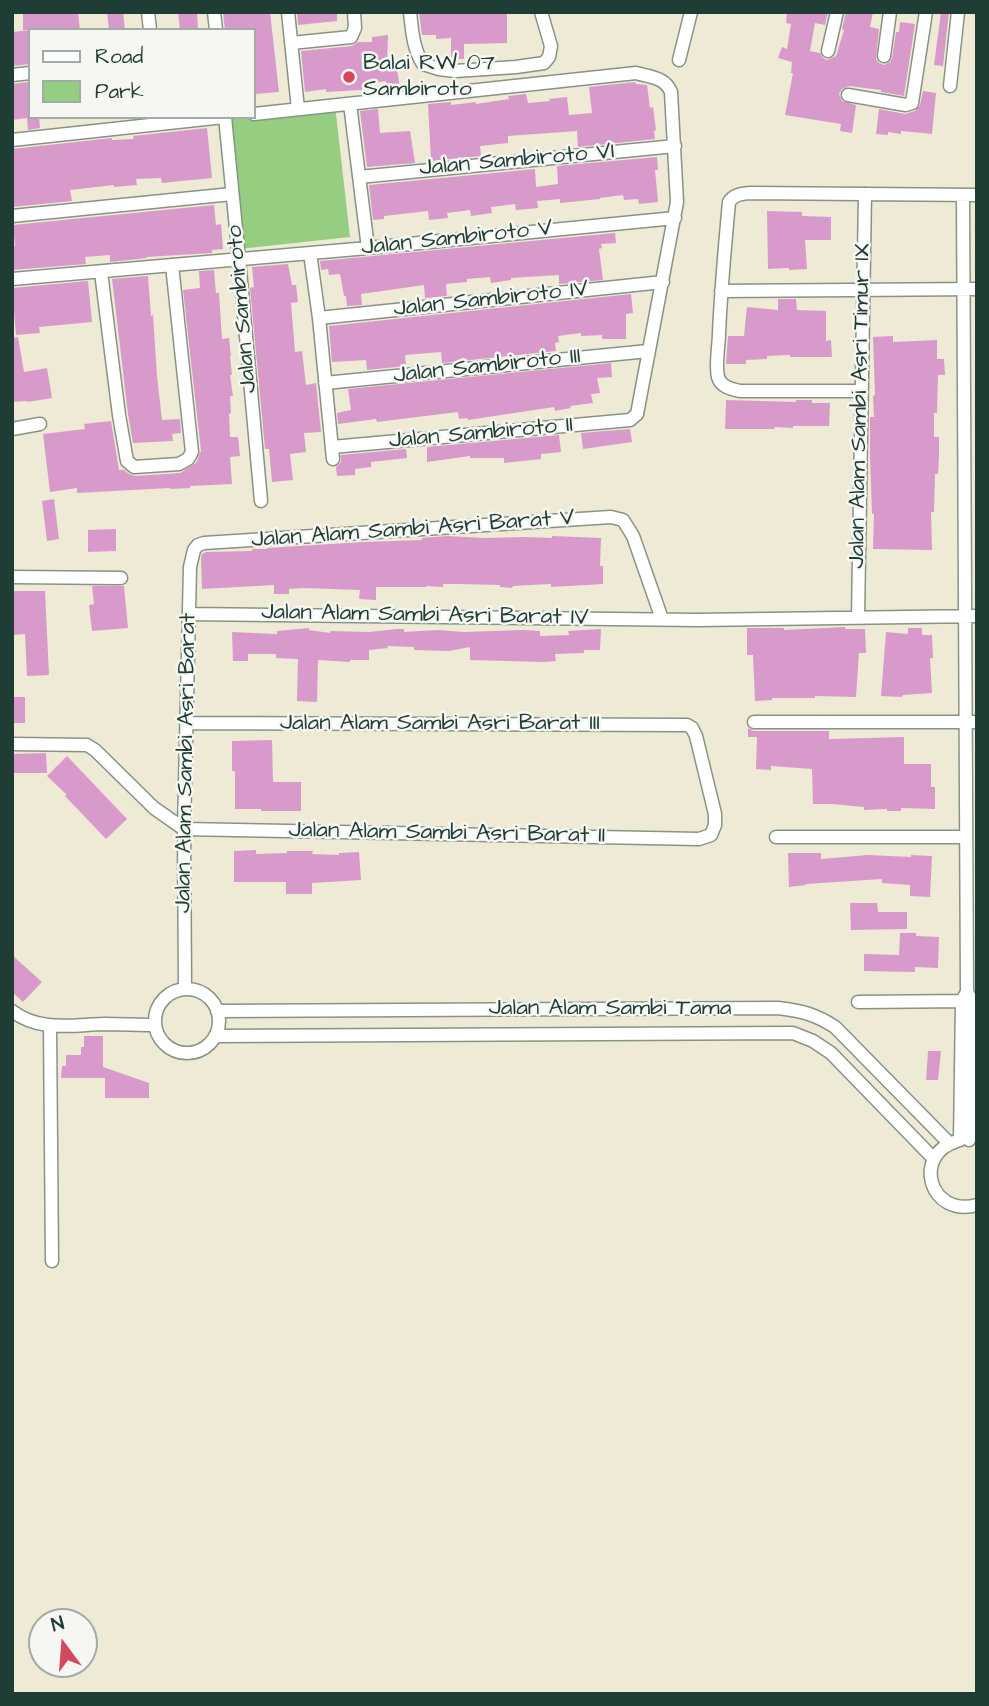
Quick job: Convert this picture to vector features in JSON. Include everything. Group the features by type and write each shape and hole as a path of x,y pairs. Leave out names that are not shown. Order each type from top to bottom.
{"street":[{"path":"288,12 298,109"},
{"path":"291,43 351,37 355,28 354,12"},
{"path":"410,12 413,38 423,64 455,71 516,67 544,62 549,57 551,46 541,12"},
{"path":"679,60 691,12"},
{"path":"828,51 837,12"},
{"path":"884,56 890,12"},
{"path":"848,95 912,103 926,12"},
{"path":"950,86 957,12"},
{"path":"256,114 636,73 660,79 669,86 671,92 677,202 648,351"},
{"path":"350,104 368,248"},
{"path":"12,140 206,119"},
{"name":"Jalan Sambiroto","path":"225,119 261,500"},
{"name":"Jalan Sambiroto VI","path":"359,177 675,146"},
{"path":"861,391 740,391 726,387 721,382 718,377 721,291 729,202 738,194 750,193 977,195"},
{"path":"12,216 232,194"},
{"name":"Jalan Alam Sambi Asri Timur IX","path":"858,617 864,194"},
{"path":"963,195 970,289 971,616 964,1141 940,1150 930,1170 935,1191 943,1200 964,1207 977,1205"},
{"name":"Jalan Sambiroto V","path":"12,279 675,218"},
{"name":"Jalan Sambiroto II","path":"310,253 332,453 630,420 637,414 648,351"},
{"path":"102,272 127,461 134,467 179,464 188,460 192,452 172,265"},
{"name":"Jalan Sambiroto IV","path":"319,318 663,282"},
{"path":"721,291 970,289"},
{"name":"Jalan Sambiroto III","path":"326,383 648,351"},
{"path":"12,429 40,424"},
{"name":"Jalan Alam Sambi Asri Barat V","path":"204,543 611,517 623,520 633,536 666,619"},
{"name":"Jalan Alam Sambi Asri Barat","path":"185,988 184,829 190,567 194,550 204,543"},
{"path":"12,577 121,578"},
{"name":"Jalan Alam Sambi Asri Barat IV","path":"189,614 698,620 971,616"},
{"path":"754,722 971,722"},
{"name":"Jalan Alam Sambi Asri Barat III","path":"186,723 687,725 696,736 715,814 715,825 710,835"},
{"path":"12,744 87,745 96,750 154,808 184,829"},
{"name":"Jalan Alam Sambi Asri Barat II","path":"184,829 699,839 710,835"},
{"path":"776,837 966,837"},
{"path":"185,988 199,991 211,999 219,1019 218,1028 210,1044 202,1049 183,1053 164,1044 154,1025 158,1004 165,996 185,988"},
{"path":"858,1002 967,998"},
{"name":"Jalan Alam Sambi Tama","path":"217,1011 799,1010 818,1016 835,1027 964,1141"},
{"path":"12,1011 28,1021 50,1027 154,1025"},
{"path":"50,1027 52,1261"},
{"name":"Jalan Alam Sambi Tama","path":"215,1036 793,1033 813,1041 831,1053 934,1159"}],"green space":[{"path":"335,105 350,237 239,249 224,119 256,119 256,117"}],"building":[{"path":"23,12 78,12 80,28 23,30"},
{"path":"107,12 123,12 125,28 109,28"},
{"path":"178,12 197,12 198,28 180,28"},
{"path":"223,12 270,12 279,92 256,94 256,28 225,28"},
{"path":"297,12 337,12 337,21 298,25"},
{"path":"419,12 507,12 507,43 464,44 464,59 451,59 451,38 436,39 436,35 422,35"},
{"path":"787,12 828,12 825,25 815,23 810,51 820,53 827,60 836,56 846,12 873,12 870,27 879,29 876,59 884,65 892,58 900,22 915,24 904,96 849,86 842,89 839,94 842,101 856,105 852,133 840,131 841,124 785,115 793,73 792,62 778,58 782,47 787,49 791,24 786,23"},
{"path":"941,12 949,12 943,66 934,65"},
{"path":"28,30 28,64 12,66 12,32"},
{"path":"388,35 387,64 396,62 400,89 387,91 386,81 362,84 362,90 326,92 326,89 305,92 301,51 352,46 358,42 372,42 372,37"},
{"path":"28,82 28,119 39,119 40,128 28,130 27,118 12,120 12,84"},
{"path":"635,82 647,85 650,108 653,107 655,139 578,147 577,131 508,136 508,143 480,146 481,156 431,161 428,104 476,104 526,94 528,103 567,97 569,115 592,113 589,87"},
{"path":"923,91 936,93 932,134 901,131 901,134 876,134 879,109 905,114 915,111 920,105"},
{"path":"378,109 380,133 410,131 415,163 367,167 360,111"},
{"path":"207,128 212,178 162,183 161,178 136,179 137,185 70,190 72,201 12,207 12,149 112,138 134,139 133,136"},
{"path":"657,157 658,170 655,170 658,202 639,204 638,199 624,200 623,195 560,203 560,199 537,201 538,208 516,210 515,204 491,207 492,213 471,216 470,210 447,213 448,218 429,220 428,211 384,216 384,219 373,220 369,185 535,169 536,187 558,184 557,166"},
{"path":"214,205 216,225 221,224 223,249 212,250 212,253 110,262 110,255 85,257 86,264 12,270 12,246 15,246 13,225"},
{"path":"767,211 802,212 802,216 831,217 831,240 805,240 807,269 768,269"},
{"path":"615,233 616,243 601,244 602,248 599,249 603,280 559,284 559,275 511,278 491,283 490,277 467,279 467,282 446,284 447,296 425,298 424,285 361,294 362,305 347,306 340,274 329,275 328,269 321,270 320,261"},
{"path":"288,264 292,285 296,285 298,302 291,303 295,352 302,351 306,385 316,383 321,432 304,433 306,452 290,454 293,480 272,482 269,449 265,449 250,288 254,287 252,267"},
{"path":"214,270 216,293 219,293 222,339 229,338 231,356 233,396 230,396 230,437 238,437 240,456 230,457 232,484 77,493 77,488 50,492 43,434 85,429 84,424 111,421 119,470 129,474 135,476 180,473 196,463 201,451 183,290 200,288 199,271"},
{"path":"148,276 162,420 180,419 181,433 172,434 173,441 133,443 112,279"},
{"path":"88,281 92,322 39,327 40,333 16,335 12,288"},
{"path":"631,294 633,313 626,314 626,339 602,339 602,335 581,336 581,333 558,336 556,351 442,363 441,352 405,355 406,366 367,370 366,360 332,362 329,326"},
{"path":"778,299 796,299 797,310 826,311 826,341 831,340 832,357 767,356 767,359 746,360 746,364 726,364 728,336 744,336 747,307 778,310"},
{"path":"893,336 893,342 937,340 937,359 944,359 945,375 938,375 937,413 934,413 934,437 939,437 939,457 938,474 935,474 934,512 931,512 932,550 873,549 870,417 874,417 875,395 873,337"},
{"path":"18,337 24,372 47,368 52,398 12,402 12,338"},
{"path":"611,363 612,377 597,378 600,393 591,394 593,403 570,406 571,408 555,411 554,407 468,420 459,419 458,412 338,424 337,413 351,410 348,389"},
{"path":"726,400 812,400 812,403 830,403 829,426 725,429"},
{"path":"630,429 632,442 583,449 581,433"},
{"path":"559,435 561,452 541,454 541,459 504,463 504,458 470,456 427,462 427,447"},
{"path":"406,449 407,458 371,462 371,467 355,469 355,475 337,476 336,467 341,462 341,455"},
{"path":"54,499 59,539 47,541 42,501"},
{"path":"116,529 116,551 88,552 88,530"},
{"path":"447,536 601,538 600,566 603,566 603,584 551,587 551,584 512,588 500,585 458,584 443,584 443,587 376,587 376,600 359,599 360,590 304,588 289,589 289,594 274,594 274,585 202,589 201,559 206,552 422,540"},
{"path":"92,586 124,586 128,628 92,631 89,605 94,604"},
{"path":"12,591 45,591 49,675 27,676 25,634 12,635"},
{"path":"845,627 865,629 866,653 859,653 856,697 815,696 755,701 753,655 747,655 747,628 784,630"},
{"path":"309,628 330,633 397,629 404,629 404,632 524,630 540,631 540,636 569,635 568,631 601,629 600,650 555,654 556,661 470,660 470,647 449,651 387,646 388,648 369,650 369,660 318,660 317,702 297,701 298,659 276,658 276,654 248,654 248,661 233,661 232,632 277,634 277,631"},
{"path":"908,628 922,628 922,635 932,635 932,693 902,697 881,696 886,632 908,634"},
{"path":"12,697 25,697 25,723 12,723"},
{"path":"748,728 754,731 829,731 829,739 904,737 904,764 931,764 935,809 901,808 901,811 887,811 813,804 812,769 771,766 771,770 756,769 757,737 748,737"},
{"path":"272,740 273,782 301,782 301,811 235,809 232,741"},
{"path":"46,753 47,773 12,773 12,754"},
{"path":"67,756 127,819 106,839 47,776"},
{"path":"256,850 256,854 313,851 312,854 339,855 359,852 361,880 312,883 312,894 286,894 286,882 234,882 234,851"},
{"path":"788,853 821,853 821,859 868,855 932,856 930,897 910,896 910,885 882,883 882,879 789,887"},
{"path":"850,903 877,903 878,912 907,912 907,929 851,930"},
{"path":"900,933 939,937 938,968 915,967 915,972 864,971 864,954 899,955"},
{"path":"12,955 42,982 23,1002 12,992"},
{"path":"84,1036 103,1036 103,1067 149,1083 149,1098 105,1098 105,1078 61,1078 62,1066 66,1066 66,1055 81,1055"},
{"path":"928,1051 941,1051 938,1080 926,1080"}],"place":[{"name":"Balai RW 07 Sambiroto","path":"349,77"}]}
